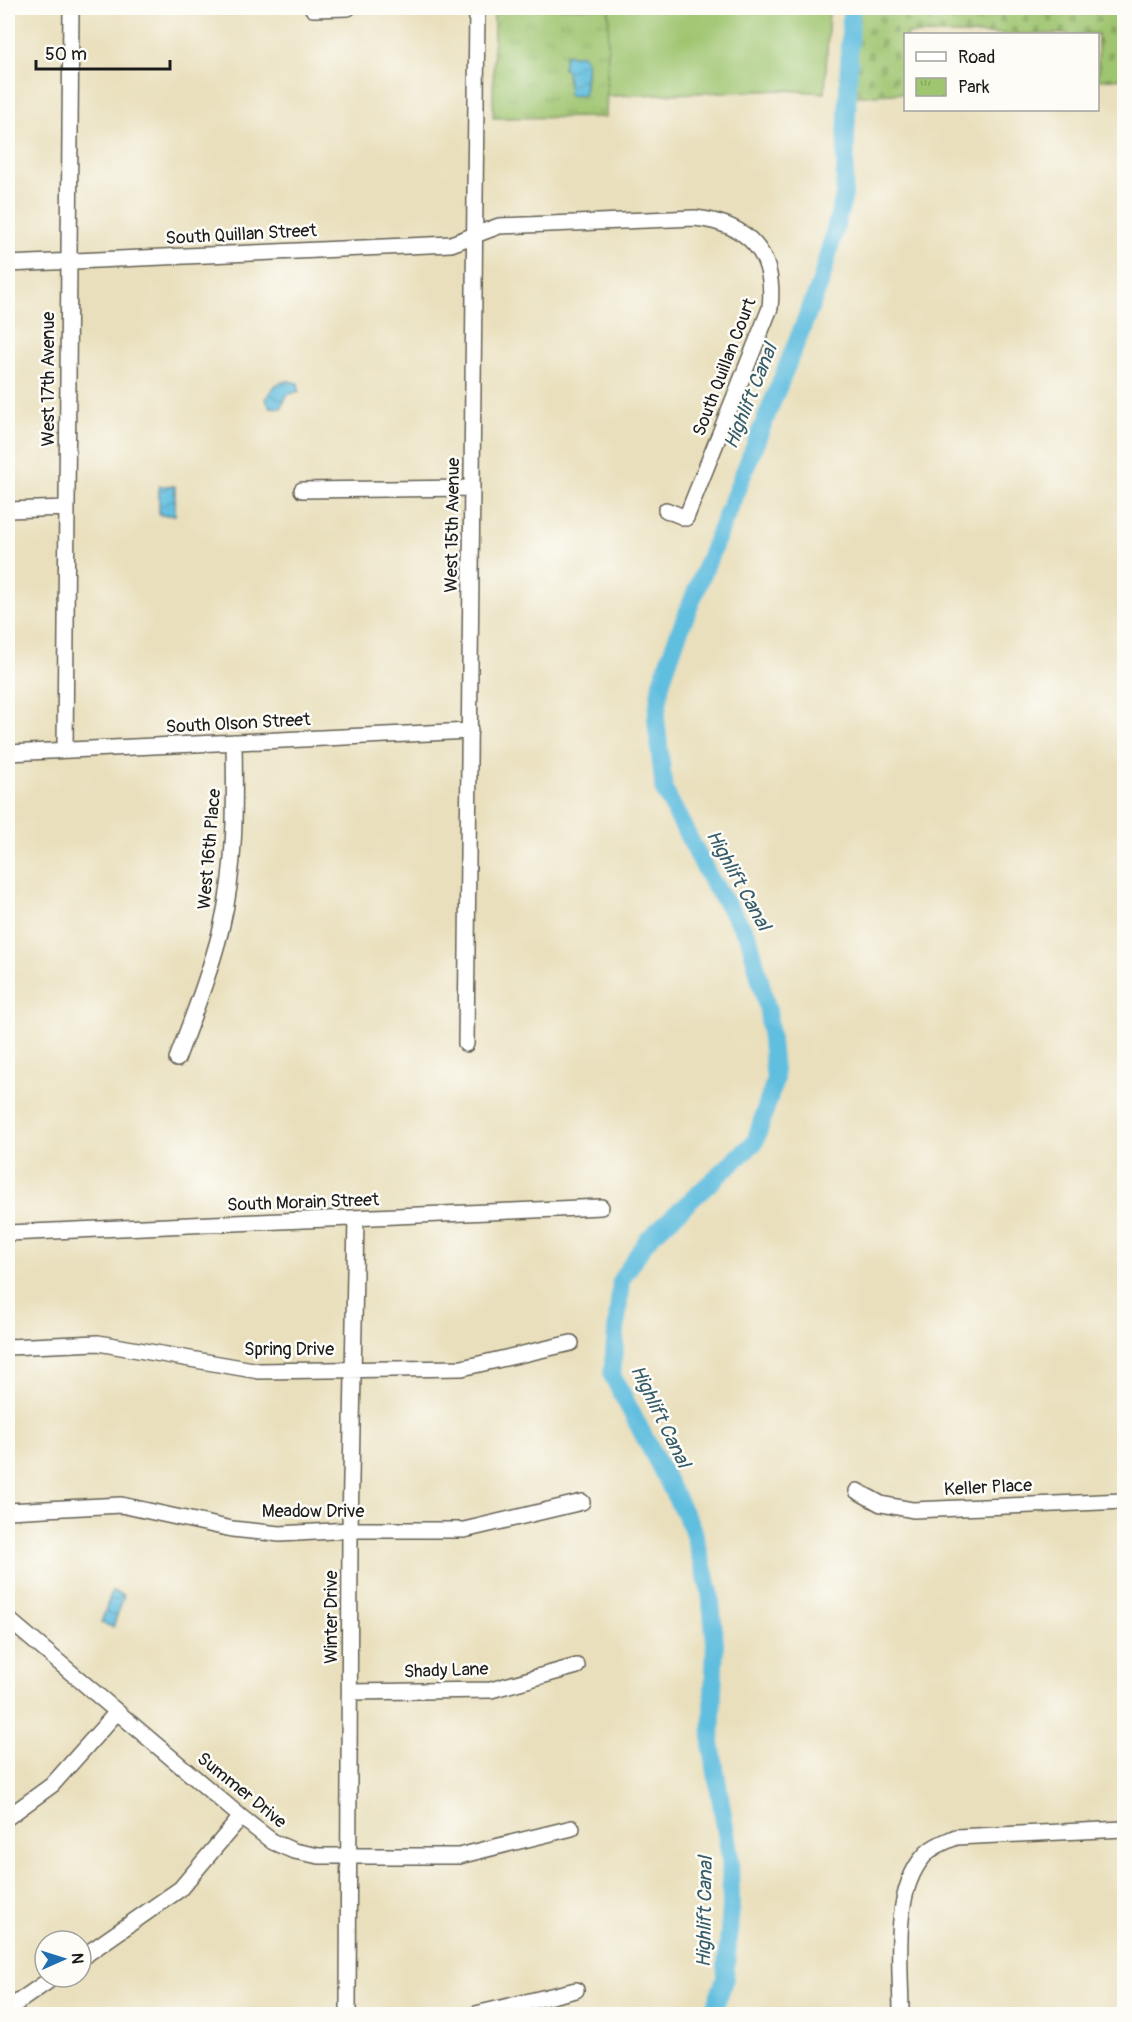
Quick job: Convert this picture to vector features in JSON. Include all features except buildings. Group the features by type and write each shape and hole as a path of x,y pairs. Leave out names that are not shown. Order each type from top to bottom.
{"street":[{"name":"West 17th Avenue","path":"65,750 71,8"},
{"path":"313,9 348,8"},
{"name":"West 15th Avenue","path":"466,1044 477,8"},
{"name":"South Quillan Court","path":"475,235 499,226 695,218 723,223 738,229 760,250 770,280 771,296 767,319 686,518 666,510"},
{"name":"South Quillan Street","path":"8,264 451,244 475,235"},
{"path":"302,490 472,488"},
{"path":"8,510 67,508"},
{"name":"South Olson Street","path":"8,753 470,731"},
{"name":"West 16th Place","path":"177,1059 208,975 222,928 234,831 234,742"},
{"name":"South Morain Street","path":"8,1233 356,1220 601,1207"},
{"name":"Winter Drive","path":"348,2014 350,1530 356,1220"},
{"name":"Spring Drive","path":"8,1347 98,1343 240,1369 462,1368 571,1342"},
{"name":"Keller Place","path":"857,1491 881,1504 913,1510 1125,1501"},
{"name":"Meadow Drive","path":"8,1511 121,1505 232,1529 280,1534 350,1530 464,1530 582,1502"},
{"name":"Summer Drive","path":"8,1619 241,1817 273,1842 294,1851 319,1856 459,1856 572,1828"},
{"name":"Shady Lane","path":"350,1692 491,1690 577,1666"},
{"path":"8,1817 52,1785 117,1712"},
{"path":"93,1950 180,1889 241,1817"},
{"path":"901,2014 902,1910 909,1880 924,1856 939,1844 956,1837 1125,1829"},
{"path":"8,2009 37,1989"},
{"path":"476,2014 576,1990"}],"green space":[{"path":"494,8 609,8 606,117 493,118"},
{"path":"609,8 829,8 825,93 785,90 606,96"},
{"path":"856,8 1124,8 1124,78 1099,80 1099,33 904,33 904,93 849,97"}],"water":[{"path":"565,55 583,55 587,63 584,95 569,96 567,70 563,69"},
{"path":"281,382 298,383 299,391 287,395 281,408 270,407 266,400 272,389"},
{"path":"159,486 175,486 175,515 159,515"},
{"path":"112,1591 124,1596 113,1627 101,1623"}],"waterway":[{"name":"Highlift Canal","path":"712,2014 725,1978 731,1907 730,1857 711,1743 715,1643 710,1592 692,1528 612,1375 621,1280 647,1240 755,1142 775,1080 768,1011 749,938 711,880 664,790 656,719 661,683 676,640 820,284 844,196 851,8"}]}
